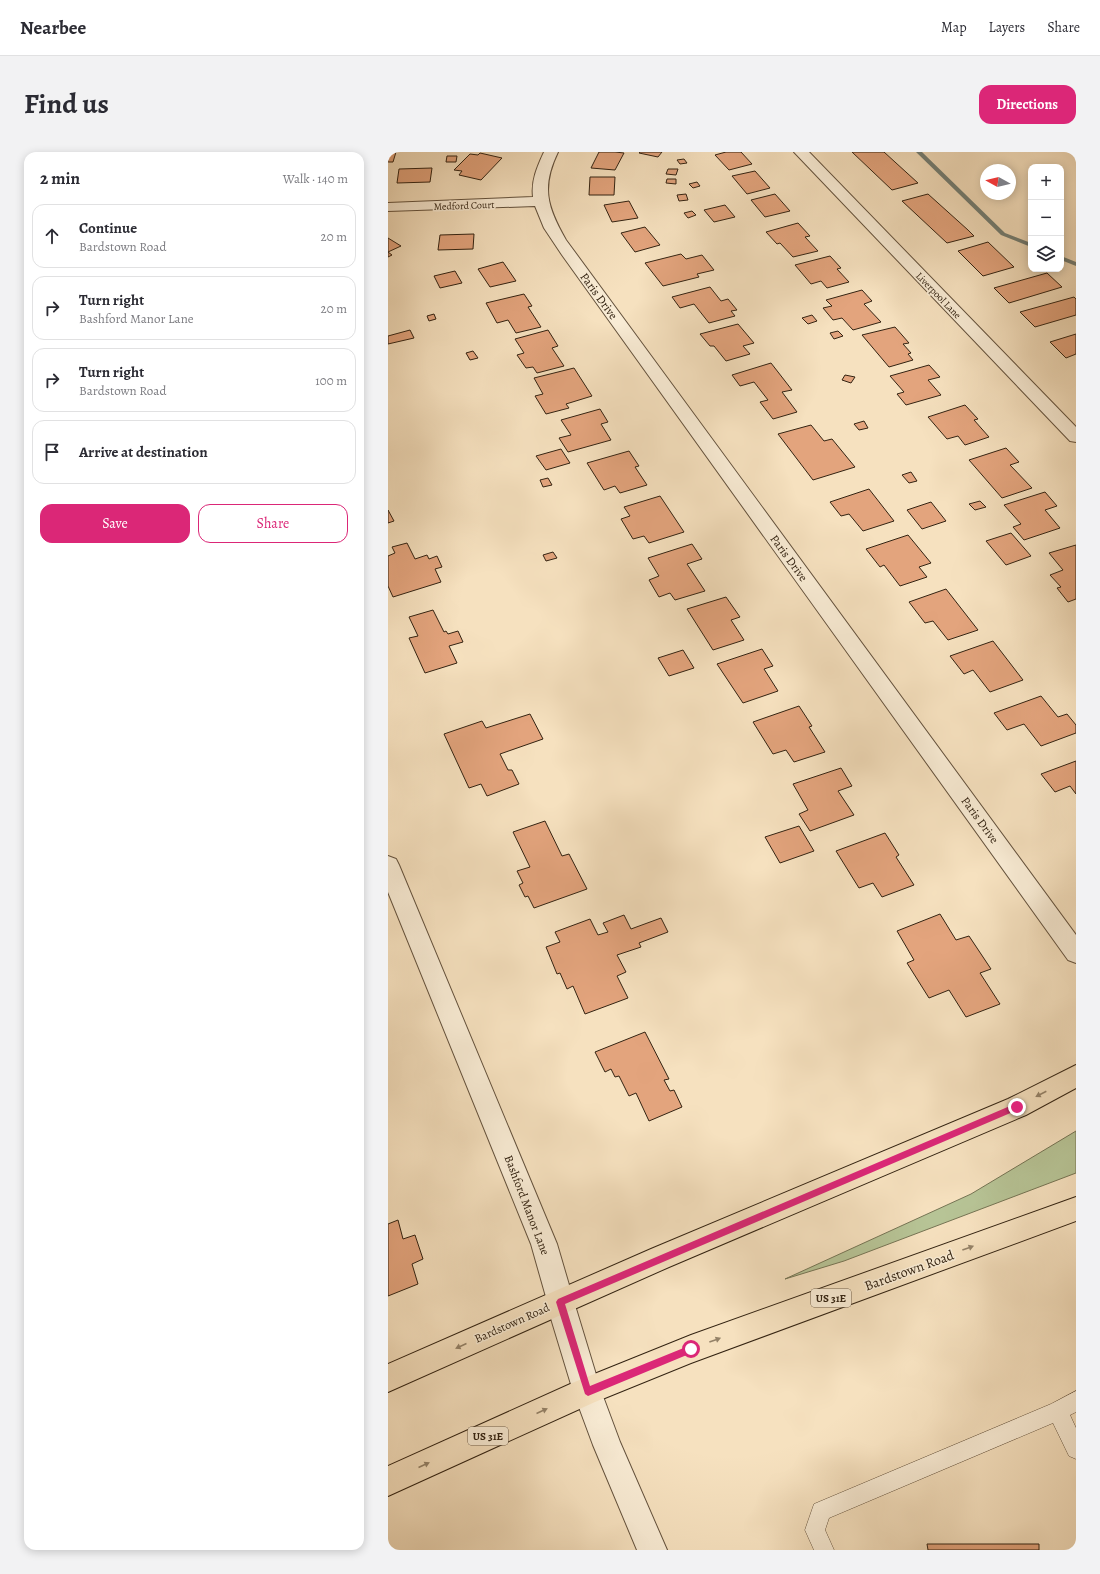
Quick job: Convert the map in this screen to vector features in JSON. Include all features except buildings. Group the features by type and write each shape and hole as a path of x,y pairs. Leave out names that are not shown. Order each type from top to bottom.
{"main road":[{"name":"Bardstown Road","path":"388,1378 560,1302 1017,1107 1076,1076"},
{"name":"Bardstown Road","path":"388,1481 588,1391 691,1349 1076,1209"}],"street":[{"name":"Paris Drive","path":"551,152 542,171 540,188 542,207 550,226 571,258 1076,953"},
{"name":"Liverpool Lane","path":"801,152 1076,437"},
{"name":"Medford Court","path":"388,207 541,201"},
{"name":"Bashford Manor Lane","path":"388,865 544,1244 560,1302 588,1391 614,1465 652,1550"}],"lane":[{"path":"824,1550 814,1530 821,1511 1058,1411 1076,1401"},
{"path":"1058,1411 1076,1449"}],"green space":[{"path":"1076,1131 1076,1173 844,1261 785,1279 971,1194"}],"waterway":[{"path":"919,152 1003,234 1028,244"},
{"path":"1064,259 1076,264"}],"route":[{"path":"691,1349 588,1391 560,1302 660,1258 1017,1107"}]}
